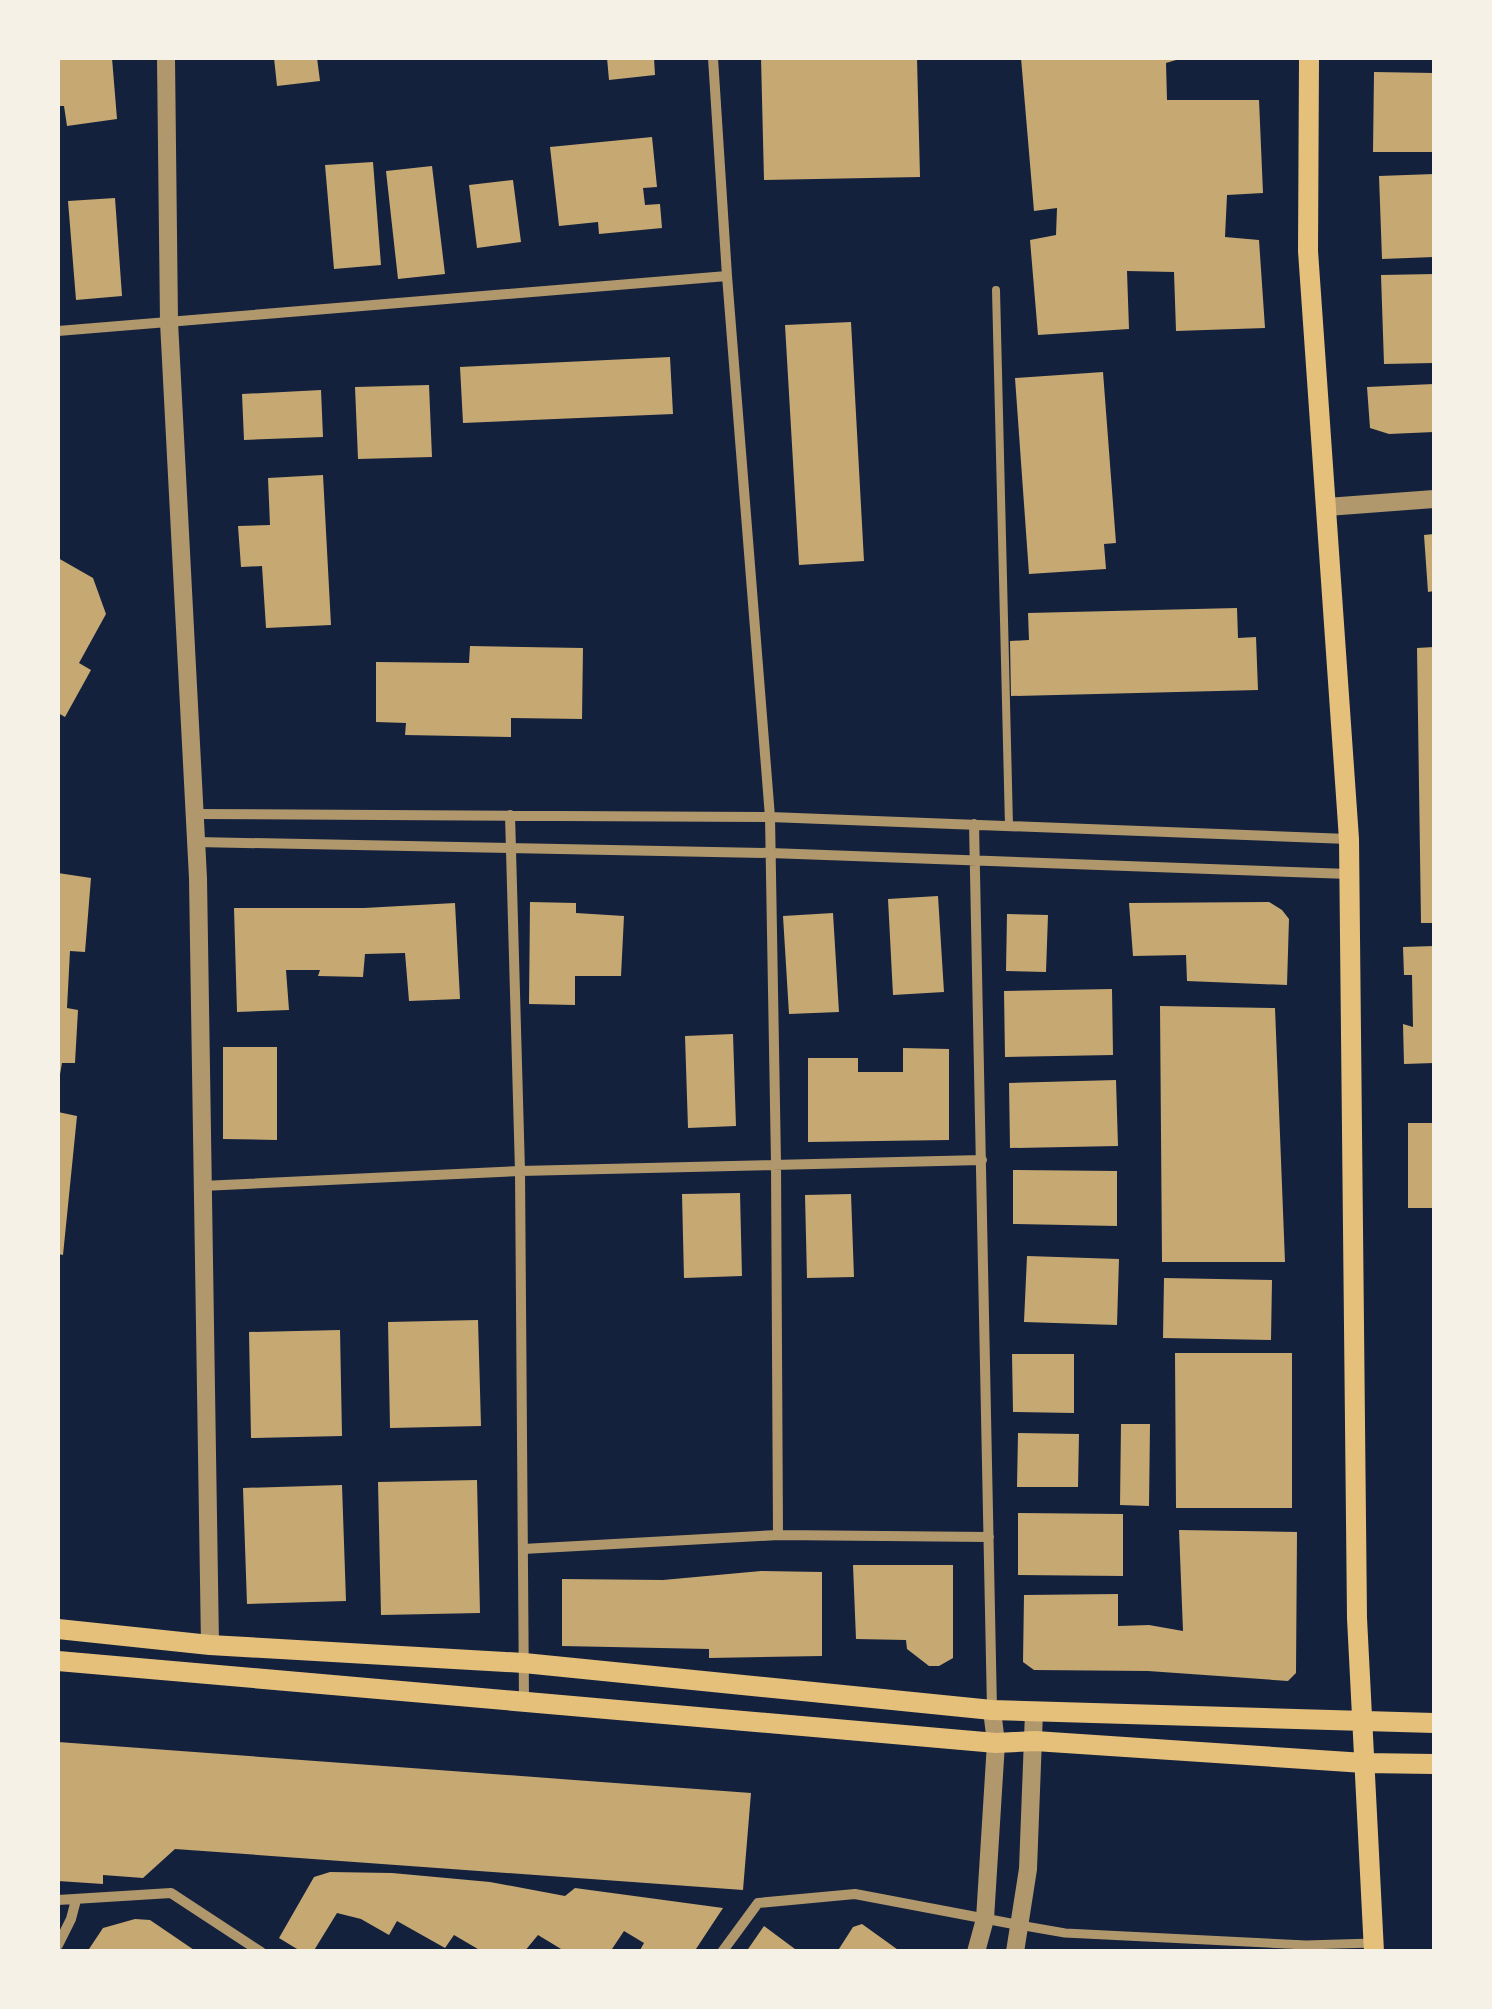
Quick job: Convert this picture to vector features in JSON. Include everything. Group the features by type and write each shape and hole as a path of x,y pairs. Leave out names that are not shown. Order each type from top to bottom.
{"main road":[{"path":"1310,58 1308,251 1349,839 1356,1618 1374,1947"},
{"path":"1310,82 1323,58"},
{"path":"58,1630 210,1645 524,1663 992,1710 1434,1724"},
{"path":"58,1661 996,1743 1035,1741 1364,1764 1434,1764"}],"street":[{"path":"166,58 169,322 196,842 210,1645"},
{"path":"714,58 727,276 770,817 778,1536"},
{"path":"58,330 727,276"},
{"path":"1327,507 1434,500"},
{"path":"194,814 770,817 1349,839"},
{"path":"510,816 520,1170 524,1701"},
{"path":"974,824 992,1710 996,1743 985,1919 976,1952"},
{"path":"196,842 770,853 1350,874"},
{"path":"202,1186 520,1170 982,1160"},
{"path":"522,1549 778,1536 990,1538"},
{"path":"1015,1952 1028,1868 1034,1712"},
{"path":"58,1900 171,1893 261,1952"},
{"path":"722,1952 758,1903 855,1894 1065,1933 1374,1947"},
{"path":"58,1944 72,1920 76,1900"}],"lane":[{"path":"996,290 1009,826"}],"building":[{"path":"58,58 112,58 117,119 67,126 64,106 58,106"},
{"path":"274,58 317,58 320,81 277,86"},
{"path":"607,58 654,58 655,75 609,80"},
{"path":"761,58 917,58 920,177 764,180"},
{"path":"1021,58 1183,58 1166,63 1167,100 1259,100 1263,193 1227,195 1225,237 1259,240 1265,328 1176,331 1174,272 1127,271 1129,329 1038,335 1030,240 1056,235 1057,208 1034,211"},
{"path":"1374,72 1434,73 1434,152 1373,152"},
{"path":"652,137 657,187 643,188 645,205 660,204 662,228 599,234 598,222 559,226 550,147"},
{"path":"373,162 381,265 334,269 325,165"},
{"path":"432,166 445,274 398,279 386,171"},
{"path":"1434,174 1434,257 1382,259 1379,176"},
{"path":"513,180 521,242 477,248 469,185"},
{"path":"115,198 122,296 76,300 68,201"},
{"path":"1434,274 1434,363 1384,364 1381,275"},
{"path":"851,322 864,561 799,565 785,325"},
{"path":"670,357 673,414 463,423 460,367"},
{"path":"1103,372 1116,543 1104,544 1106,569 1029,574 1015,378"},
{"path":"1434,384 1434,432 1389,434 1370,428 1367,387"},
{"path":"429,385 432,457 358,459 355,387"},
{"path":"321,390 323,437 244,440 242,394"},
{"path":"323,475 331,625 266,628 262,566 241,567 238,526 270,525 268,478"},
{"path":"1434,534 1434,591 1428,592 1424,535"},
{"path":"58,558 93,578 106,614 79,663 91,670 65,717 58,713"},
{"path":"1237,608 1238,638 1256,637 1258,690 1011,696 1010,641 1029,640 1028,613"},
{"path":"470,646 583,648 582,719 511,718 511,737 405,735 406,723 376,722 376,662 469,663"},
{"path":"1434,647 1434,923 1421,923 1417,648"},
{"path":"58,873 91,878 85,952 70,951 67,1008 78,1010 75,1063 62,1063 59,1080"},
{"path":"938,896 944,992 893,995 888,899"},
{"path":"530,902 576,903 576,913 624,916 621,976 575,976 575,1005 529,1004"},
{"path":"1269,902 1289,919 1287,985 1187,981 1186,955 1133,956 1129,903"},
{"path":"455,903 460,999 409,1001 405,953 365,954 363,977 318,976 320,970 286,970 289,1010 237,1012 234,908"},
{"path":"833,913 839,1012 789,1014 783,916"},
{"path":"1007,914 1048,915 1046,972 1006,971"},
{"path":"1434,946 1434,1063 1404,1064 1403,1024 1413,1027 1412,975 1404,975 1403,947"},
{"path":"1112,989 1113,1055 1005,1057 1004,991"},
{"path":"1160,1006 1275,1008 1285,1262 1162,1262"},
{"path":"733,1034 736,1126 688,1128 685,1036"},
{"path":"223,1047 277,1047 277,1140 223,1139"},
{"path":"903,1048 949,1049 949,1140 808,1142 808,1058 858,1058 858,1072 903,1072"},
{"path":"1116,1080 1118,1146 1010,1148 1009,1083"},
{"path":"58,1112 77,1116 63,1255 58,1254"},
{"path":"1408,1123 1434,1123 1434,1208 1408,1208"},
{"path":"1013,1170 1117,1171 1117,1226 1013,1224"},
{"path":"740,1193 742,1276 684,1278 682,1194"},
{"path":"851,1194 854,1277 807,1278 805,1195"},
{"path":"1027,1256 1119,1259 1117,1325 1024,1322"},
{"path":"1164,1278 1272,1280 1271,1340 1163,1338"},
{"path":"478,1320 481,1426 390,1428 388,1322"},
{"path":"340,1330 342,1436 251,1438 249,1332"},
{"path":"1175,1353 1292,1353 1292,1508 1176,1508"},
{"path":"1012,1354 1074,1354 1074,1413 1013,1412"},
{"path":"1121,1424 1150,1424 1149,1506 1120,1505"},
{"path":"1018,1433 1079,1434 1078,1487 1017,1487"},
{"path":"477,1480 480,1613 381,1615 378,1482"},
{"path":"342,1485 346,1601 247,1604 243,1488"},
{"path":"1018,1513 1123,1514 1123,1576 1018,1575"},
{"path":"1179,1530 1297,1532 1296,1673 1288,1681 1148,1671 1034,1670 1023,1662 1024,1595 1118,1594 1118,1626 1149,1625 1183,1631"},
{"path":"853,1565 953,1565 953,1658 939,1666 929,1666 907,1649 906,1640 856,1639"},
{"path":"761,1571 822,1572 822,1656 709,1658 709,1649 562,1646 562,1579 663,1580"},
{"path":"58,1742 751,1793 743,1890 175,1849 143,1878 103,1875 103,1884 58,1881"},
{"path":"330,1872 490,1882 565,1896 575,1888 723,1908 694,1952 639,1952 644,1943 624,1931 610,1952 566,1952 538,1935 524,1952 483,1952 454,1935 445,1948 397,1921 389,1935 361,1919 337,1913 313,1952 302,1952 279,1938 314,1877"},
{"path":"135,1919 150,1920 197,1952 87,1952 103,1928"},
{"path":"862,1924 901,1952 837,1952 853,1927"},
{"path":"764,1926 799,1952 746,1952"}]}
